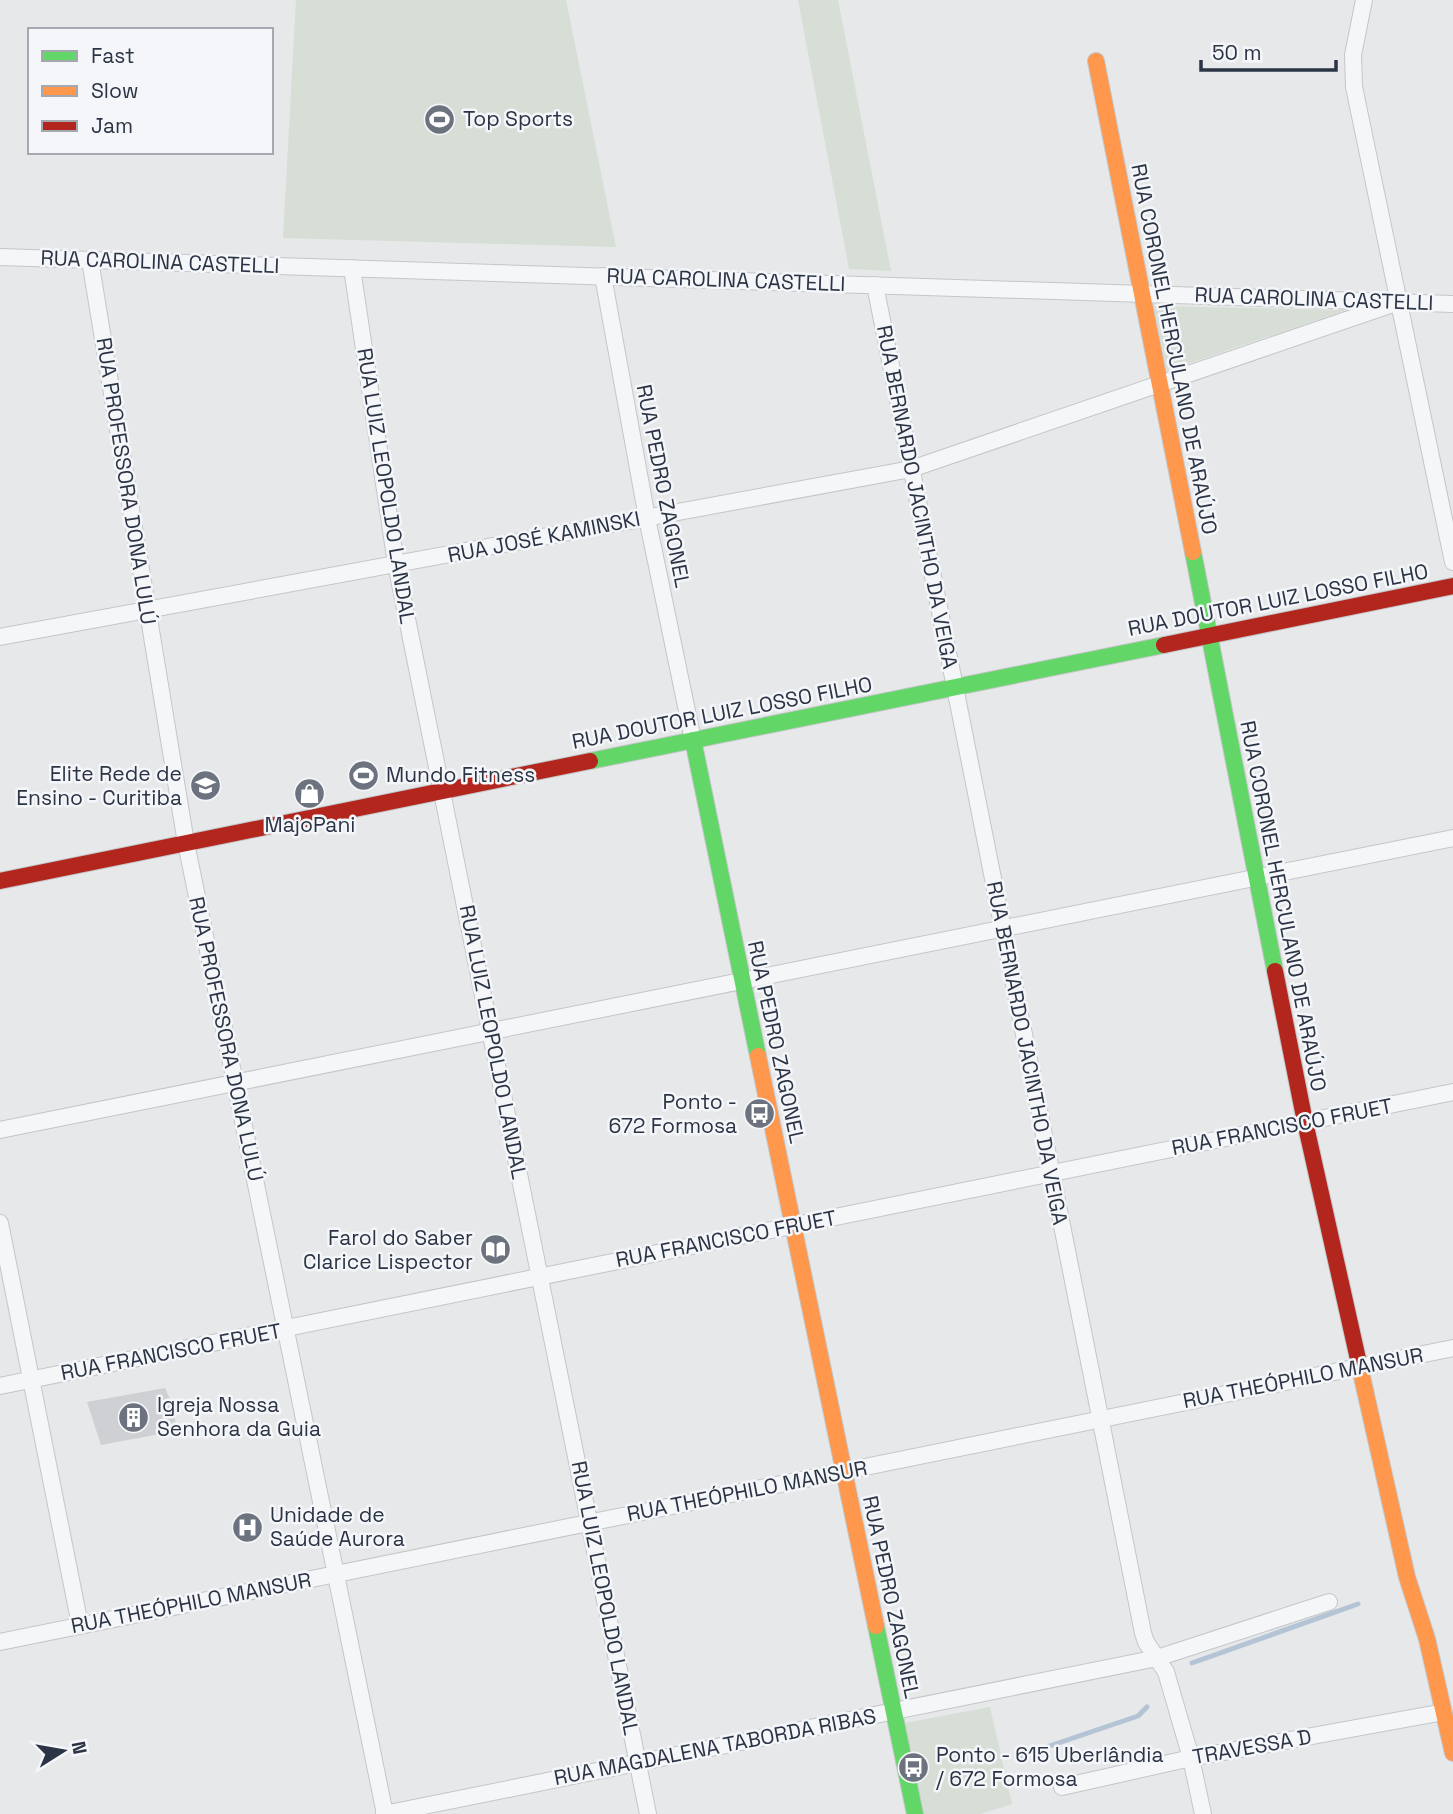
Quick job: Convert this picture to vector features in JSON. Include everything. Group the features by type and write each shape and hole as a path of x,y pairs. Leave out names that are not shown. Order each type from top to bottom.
{"street":[{"path":"1364,0 1353,55 1354,87 1453,562"},
{"name":"RUA CORONEL HERCULANO DE ARAÚJO","path":"1096,61 1304,1122 1406,1577 1427,1639 1453,1753"},
{"name":"RUA CAROLINA CASTELLI","path":"0,257 1453,304"},
{"name":"RUA PROFESSORA DONA LULÚ","path":"90,260 186,843 384,1814"},
{"name":"RUA LUIZ LEOPOLDO LANDAL","path":"352,268 396,564 648,1814"},
{"name":"RUA PEDRO ZAGONEL","path":"603,276 647,518 915,1814"},
{"name":"RUA BERNARDO JACINTHO DA VEIGA","path":"875,285 1143,1633 1166,1672 1191,1758 1203,1814"},
{"name":"RUA JOSÉ KAMINSKI","path":"0,637 911,469 1399,302"},
{"name":"RUA DOUTOR LUIZ LOSSO FILHO","path":"0,881 1453,586"},
{"path":"0,1130 1453,838"},
{"name":"RUA FRANCISCO FRUET","path":"0,1387 1453,1092"},
{"path":"0,1223 80,1625"},
{"name":"RUA THEÓPHILO MANSUR","path":"0,1642 1453,1348"},
{"name":"RUA MAGDALENA TABORDA RIBAS","path":"384,1814 1157,1658 1329,1602"},
{"name":"TRAVESSA D","path":"1062,1787 1191,1758 1444,1712"}],"shaded area":[{"name":"Top Sports","path":"296,0 566,0 616,247 283,238"},
{"path":"798,0 838,0 891,271 849,269"},
{"path":"1154,306 1346,310 1167,371"},
{"path":"990,1707 1012,1804 980,1814 924,1814 905,1723"}],"building":[{"name":"Igreja Nossa Senhora da Guia","path":"165,1388 174,1408 176,1431 101,1445 87,1402"}],"waterway":[{"path":"1192,1663 1358,1604"},
{"path":"1020,1756 1138,1716 1147,1707"}],"traffic: fast":[{"path":"1193,552 1275,971"},
{"path":"590,761 1164,645"},
{"path":"693,740 758,1056"},
{"path":"876,1626 915,1814"}],"traffic: slow":[{"path":"1096,61 1193,552"},
{"path":"758,1056 876,1626"},
{"path":"1358,1359 1407,1577 1427,1639 1453,1753"}],"traffic: jam":[{"path":"1164,645 1453,586"},
{"path":"0,881 590,761"},
{"path":"1275,971 1305,1122 1358,1359"}],"place":[{"name":"Top Sports","path":"440,119"},
{"name":"Mundo Fitness","path":"363,775"},
{"name":"Elite Rede de Ensino - Curitiba","path":"205,786"},
{"name":"MajoPani","path":"310,793"},
{"name":"Ponto - 672 Formosa","path":"760,1114"},
{"name":"Farol do Saber Clarice Lispector","path":"496,1250"},
{"name":"Igreja Nossa Senhora da Guia","path":"134,1417"},
{"name":"Unidade de Saúde Aurora","path":"247,1527"},
{"name":"Ponto - 615 Uberlândia / 672 Formosa","path":"913,1767"}]}
